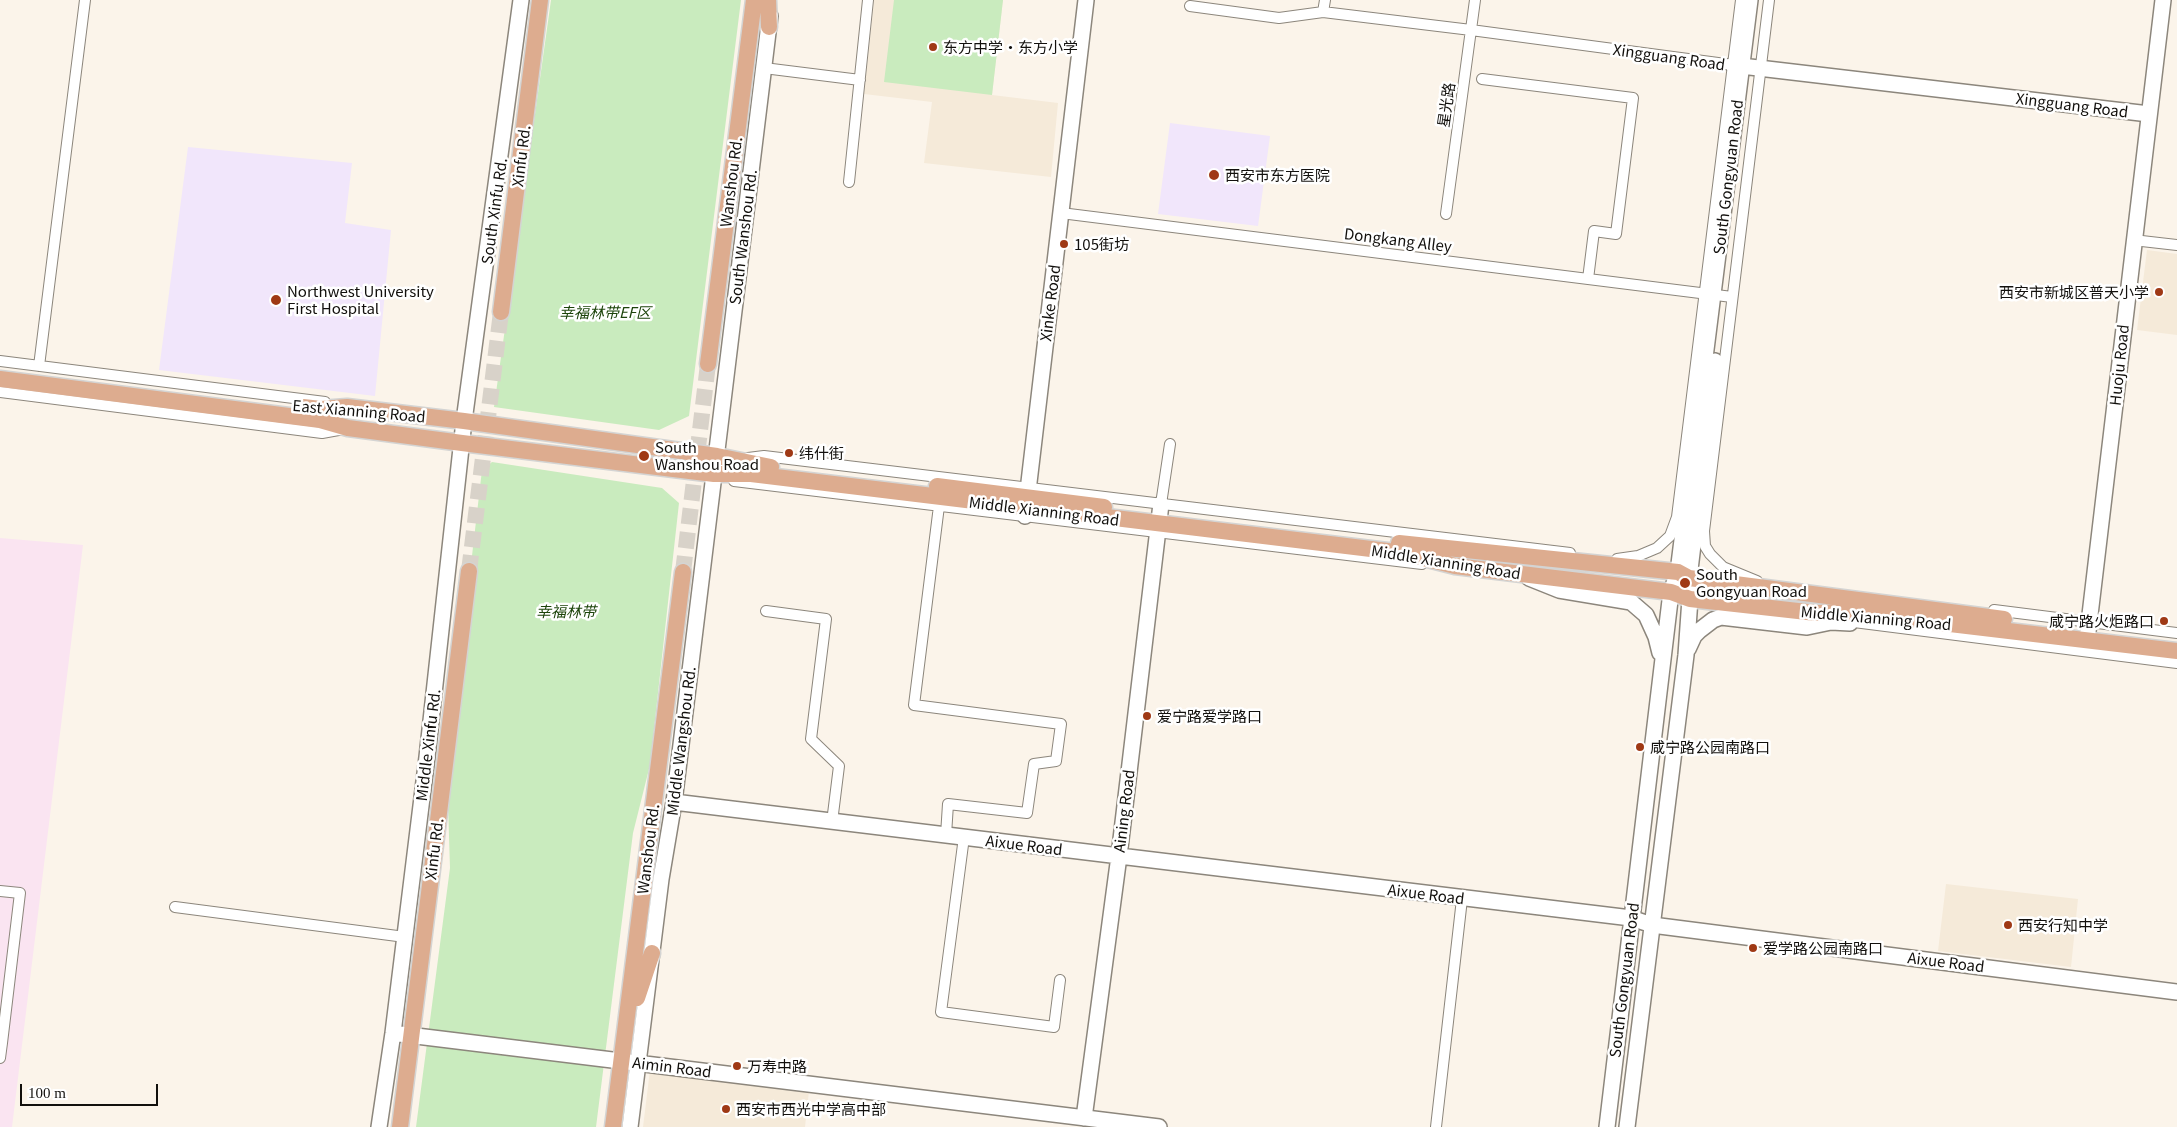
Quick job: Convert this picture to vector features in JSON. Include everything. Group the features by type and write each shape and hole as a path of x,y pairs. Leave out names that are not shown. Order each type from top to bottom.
{"main road":[{"name":"South Xinfu Rd.","path":"464,421 521,0"},
{"name":"Xinfu Rd.","path":"501,312 540,0"},
{"name":"Wanshou Rd.","path":"708,364 754,0"},
{"path":"768,0 769,27"},
{"name":"South Wanshou Rd.","path":"714,474 772,0"},
{"name":"Xinke Road","path":"1027,503 1086,0"},
{"name":"South Gongyuan Road","path":"1627,1127 1686,655 1690,599 1684,575 1746,67 1750,0"},
{"name":"South Gongyuan Road","path":"1746,67 1759,0"},
{"name":"Huoju Road","path":"2089,631 2133,240 2163,0"},
{"name":"Xingguang Road","path":"1746,67 2149,114"},
{"name":"East Xianning Road","path":"0,370 321,409 347,407 464,421 717,456"},
{"name":"East Xianning Road","path":"0,380 311,419 348,428 714,474"},
{"name":"Middle Xinfu Rd.","path":"379,1127 405,937 464,421"},
{"name":"Middle Xianning Road","path":"717,456 765,466 1027,503"},
{"name":"Middle Xianning Road","path":"714,474 752,474 1160,519 1404,553 1455,566 1670,592 1690,599 1816,613 1849,612 2089,631 2177,651"},
{"name":"Middle Wangshou Rd.","path":"630,1127 661,879 674,802 714,474"},
{"name":"Middle Xianning Road","path":"1160,519 1633,568 2089,631 2177,641"},
{"name":"Aining Road","path":"1084,1118 1119,856 1160,519"},
{"name":"Xinfu Rd.","path":"400,1127 469,572"},
{"name":"Wanshou Rd.","path":"614,1127 683,572"},
{"path":"1518,574 1559,590 1621,599 1636,604 1646,615 1652,627 1662,670"},
{"name":"South Gongyuan Road","path":"1607,1127 1670,592 1684,575"},
{"path":"1686,655 1694,636 1706,625 1721,617 1807,627 1831,622 1850,623"},
{"name":"Aixue Road","path":"674,802 1631,918 1652,925 2177,992"},
{"path":"625,1030 652,953"},
{"name":"Aimin Road","path":"393,1033 1159,1127"}],"street":[{"path":"39,366 85,0"},
{"path":"849,182 868,0"},
{"path":"1323,12 1324,0"},
{"name":"星光路","path":"1446,214 1475,0"},
{"path":"1740,0 1746,67"},
{"path":"1746,67 1769,0"},
{"name":"Xingguang Road","path":"1190,6 1278,18 1323,12 1746,67"},
{"path":"764,68 860,80"},
{"path":"1482,79 1633,98 1616,234 1594,232 1588,279"},
{"name":"Dongkang Alley","path":"1061,213 1718,295"},
{"path":"2133,240 2177,245"},
{"path":"1170,444 1160,519 1617,559 1638,556 1657,548 1670,536 1674,526 1718,295"},
{"path":"1718,295 1704,538 1710,554 1723,567 1739,575 1779,588"},
{"path":"0,361 322,401 347,407"},
{"path":"0,392 322,433 348,428"},
{"path":"714,474 733,480 939,506 1027,503"},
{"path":"939,506 914,706 1061,724 1056,762 1034,764 1026,813 948,804 946,835"},
{"path":"1617,559 1633,568"},
{"path":"766,611 826,619 811,739 839,766 832,822"},
{"path":"1816,613 1850,623 2177,662"},
{"path":"2089,631 2177,633"},
{"path":"964,837 941,1012 1054,1027 1060,980"},
{"path":"0,891 20,893 0,1058"},
{"path":"1436,1127 1462,898"},
{"path":"175,906 405,937"}],"shaded area":[{"name":"东方中学·东方小学","path":"874,0 1003,0 992,95 1058,103 1051,177 924,163 932,102 864,94"},
{"name":"西安市东方医院","path":"1170,123 1270,136 1258,226 1158,214"},
{"name":"Northwest University First Hospital","path":"188,147 352,163 345,223 391,230 375,396 159,370"},
{"name":"西安市新城区普天小学","path":"2147,250 2177,254 2177,335 2137,330"},
{"path":"0,538 83,545 12,1127 0,1127"},
{"name":"西安行知中学","path":"1946,884 2078,899 2071,967 1938,951"},
{"name":"西安市西光中学高中部","path":"650,1070 809,1091 805,1127 643,1127"}],"green space":[{"name":"幸福林带EF区","path":"551,0 741,0 689,416 659,430 494,407"},
{"path":"894,0 1003,0 992,95 884,82"},
{"name":"幸福林带","path":"492,462 662,488 679,503 650,765 633,833 596,1127 416,1127 450,868 448,804 469,641 463,633 482,470"}],"tunnel":[{"path":"469,571 501,312"},
{"path":"683,572 708,364"}],"place":[{"name":"东方中学·东方小学","path":"933,47"},
{"name":"西安市东方医院","path":"1214,175"},
{"name":"105街坊","path":"1064,244"},
{"name":"西安市新城区普天小学","path":"2159,292"},
{"name":"Northwest University First Hospital","path":"276,300"},
{"name":"纬什街","path":"789,453"},
{"name":"South Wanshou Road","path":"644,456"},
{"name":"South Gongyuan Road","path":"1685,583"},
{"name":"咸宁路火炬路口","path":"2164,621"},
{"name":"爱宁路爱学路口","path":"1147,716"},
{"name":"咸宁路公园南路口","path":"1640,747"},
{"name":"西安行知中学","path":"2008,925"},
{"name":"爱学路公园南路口","path":"1753,948"},
{"name":"万寿中路","path":"737,1066"},
{"name":"西安市西光中学高中部","path":"726,1109"}]}
